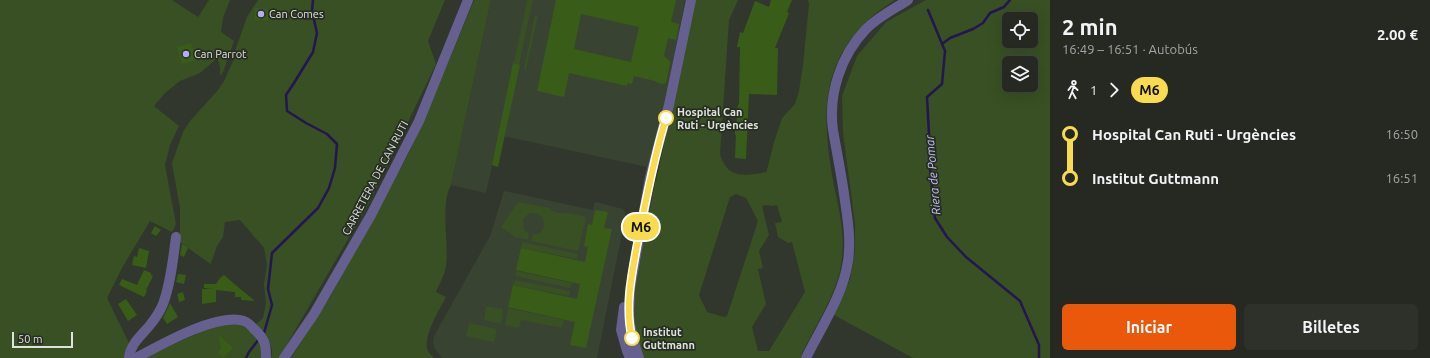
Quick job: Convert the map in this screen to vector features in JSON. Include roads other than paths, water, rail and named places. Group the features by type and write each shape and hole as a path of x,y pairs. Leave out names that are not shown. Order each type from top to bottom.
{"street":[{"name":"CARRETERA DE CAN RUTI","path":"284,358 314,314 374,208 419,121 468,0"},
{"path":"639,358 630,324 630,290 650,178 669,105 692,0"},
{"path":"806,358 842,286 848,261 850,234 833,119 835,92 839,73 851,49 866,30 886,14 908,0"},
{"path":"129,358 130,352 137,340 151,324 162,304 169,281 176,237"},
{"path":"630,290 624,306 621,330 631,357"},
{"path":"136,358 199,327 218,321 231,319 245,321 257,332 264,340 266,358"},
{"path":"630,324 628,330 631,357"}],"waterway":[{"path":"262,335 264,333 272,305 268,289 272,253 318,208 329,188 335,168 337,144 327,134 287,111 286,95 313,52 317,33 312,11 313,0"},
{"path":"942,44 950,38 973,29 983,23 990,13 1004,7 1010,0"},
{"name":"Riera de Pomar","path":"928,10 945,51 942,84 927,97 931,148 930,169 935,218 947,237 966,257 1020,301 1039,345 1039,358"},
{"path":"246,358 259,339"}],"place":[{"name":"Can Comes","path":"261,14"},
{"name":"Can Parrot","path":"186,54"},
{"name":"Hospital Can Ruti - Urgències","path":"666,118"},
{"name":"Institut Guttmann","path":"632,338"}]}
